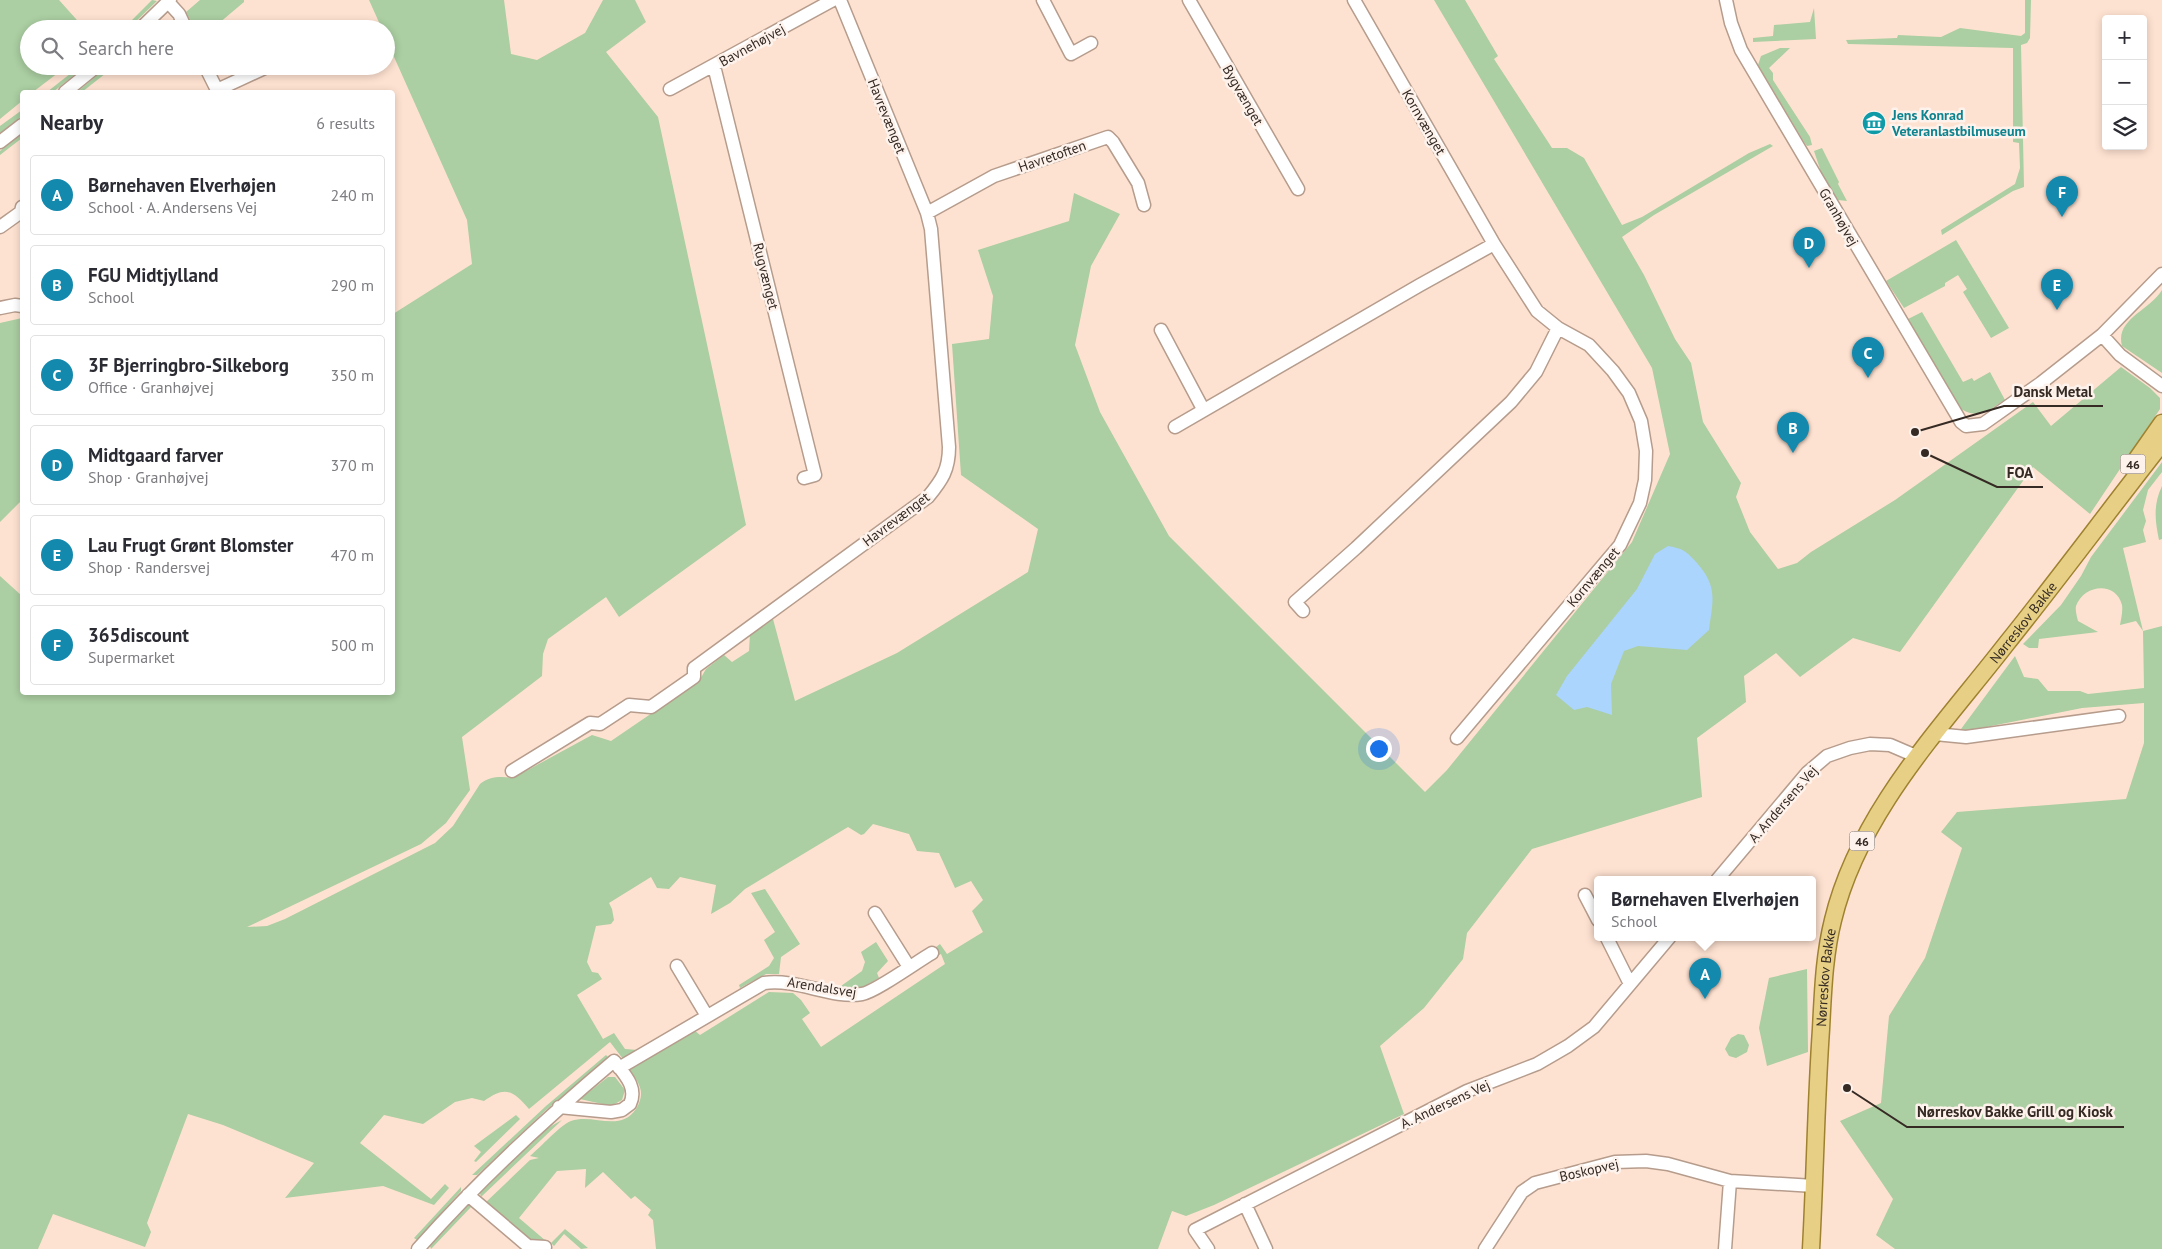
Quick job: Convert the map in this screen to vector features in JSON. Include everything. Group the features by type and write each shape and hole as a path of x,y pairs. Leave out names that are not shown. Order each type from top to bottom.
{"main road":[{"name":"Nørreskov Bakke","path":"2110,509 2123,479 2162,423"},
{"name":"Nørreskov Bakke","path":"1811,1249 1816,1098 1825,967 1833,920 1844,884 1859,846 1880,811 1918,757 2162,443"}],"street":[{"name":"Bavnehøjvej","path":"670,89 833,0"},
{"name":"Havrevænget","path":"512,771 563,738 590,723 600,724 629,705 651,707 694,677 694,668 928,497 941,481 949,463 931,229 927,213 840,0"},
{"path":"1043,0 1071,54 1091,43"},
{"name":"Bygvænget","path":"1189,0 1298,190"},
{"name":"Kornvænget","path":"1354,0 1494,244 1537,312 1558,328 1589,344 1613,371 1629,393 1641,421 1646,451 1645,480 1640,503 1620,545 1457,738"},
{"name":"Granhøjvej","path":"1726,0 1731,23 1741,50 1957,417 1966,426 1974,426 1990,419 2041,383 2102,335"},
{"path":"149,20 169,1 182,20"},
{"name":"Rugvænget","path":"714,66 816,475 804,478"},
{"path":"67,90 86,75"},
{"path":"210,75 217,90"},
{"path":"220,90 251,75"},
{"path":"0,142 20,127"},
{"name":"Havretoften","path":"927,213 994,176 1108,138 1113,142 1138,183 1144,205"},
{"path":"0,227 20,213"},
{"path":"1174,427 1494,244"},
{"path":"2162,274 2102,335 2120,355 2162,386"},
{"path":"0,308 20,306"},
{"path":"1303,611 1295,602 1356,548 1511,402 1536,372 1558,328"},
{"path":"1161,330 1204,409"},
{"path":"1936,734 1966,737 2119,716"},
{"name":"A. Andersens Vej","path":"1721,876 1807,773 1827,756 1850,748 1870,744 1890,745 1918,757"},
{"path":"1585,895 1594,912"},
{"path":"875,913 909,967"},
{"path":"1608,941 1630,984"},
{"name":"A. Andersens Vej","path":"1208,1249 1195,1230 1467,1091 1547,1058 1594,1027 1666,941"},
{"name":"Arendalsvej","path":"419,1249 468,1195 559,1107 614,1061 619,1068 764,983 778,981 852,995 865,994 932,952"},
{"path":"677,966 707,1016"},
{"path":"559,1107 605,1112 622,1110 630,1104 633,1093 629,1081 619,1068"},
{"name":"Boskopvej","path":"1485,1249 1522,1192 1535,1182 1615,1162 1646,1161 1668,1164 1730,1180 1814,1186"},
{"path":"1725,1249 1730,1180"},
{"path":"468,1195 528,1246 545,1247"},
{"path":"1245,1204 1266,1249"}],"green space":[{"path":"0,0 59,0 77,20 20,20 20,75 55,75 36,90 20,90 20,103 0,119"},
{"path":"152,0 157,1 137,20 132,20"},
{"path":"200,0 244,0 223,20 190,20 186,12"},
{"path":"369,0 504,0 511,54 537,60 585,33 603,0 635,0 646,22 606,52 658,117 746,525 619,617 606,597 548,639 543,654 542,676 462,737 470,790 446,823 421,844 247,927 267,926 285,919 435,843 453,826 480,784 487,779 496,777 513,778 592,735 611,741 699,681 706,669 724,655 732,662 749,651 750,634 773,619 795,701 897,653 1028,572 1038,529 961,475 952,344 989,339 993,296 978,250 1069,221 1074,193 1120,214 1091,266 1075,345 1100,412 1169,536 1425,792 1447,770 1632,542 1670,454 1652,368 1434,0 1465,0 1498,56 1494,59 1552,148 1567,148 1584,158 1622,225 1642,217 1749,153 1770,144 1773,146 1654,215 1622,237 1644,275 1675,339 1691,363 1703,422 1741,483 1736,497 1750,532 1778,569 1797,563 1811,552 1895,500 2033,402 2051,426 2121,367 2150,388 2160,398 2160,409 2090,514 2033,467 1900,652 1853,638 1800,677 1776,653 1744,676 1746,702 1697,738 1702,797 1532,849 1467,933 1463,959 1424,1008 1380,1046 1404,1114 1214,1205 1186,1216 1172,1211 1158,1249 656,1249 653,1220 648,1215 651,1210 635,1196 631,1199 603,1172 585,1188 586,1169 557,1171 519,1218 546,1241 531,1242 484,1204 530,1160 539,1158 530,1156 566,1124 579,1119 614,1121 630,1116 639,1103 641,1092 629,1068 694,1030 700,1035 769,992 793,993 801,1000 810,1013 802,1019 821,1047 945,964 941,954 935,957 931,951 940,944 947,954 983,932 972,911 983,900 971,881 955,888 939,853 917,851 909,834 873,824 861,835 848,827 745,889 730,903 711,914 716,885 680,877 669,889 657,888 651,877 609,903 614,920 611,924 596,926 587,962 592,972 598,973 602,979 577,995 603,1039 614,1033 625,1049 638,1050 623,1059 610,1042 529,1109 514,1094 504,1092 498,1093 484,1101 472,1098 455,1102 423,1124 384,1115 360,1143 431,1199 445,1184 449,1188 434,1205 383,1186 285,1198 314,1163 223,1125 188,1114 147,1223 151,1232 145,1247 53,1214 38,1249 0,1249 0,576 20,594 20,695 395,695 395,313 472,264 467,220 395,59 395,20 378,20"},
{"path":"2025,0 2031,0 2030,38 2027,43 2021,45 2024,187 2013,191 1942,235 1941,230 2015,184 2020,168 2019,143 2013,142 2013,48 1848,44 1846,40 1897,38 1898,35 1941,37 1960,28 2021,36 2025,33"},
{"path":"1814,8 1816,39 1753,42 1753,38 1773,36 1774,25 1810,22"},
{"path":"1780,48 1790,48 1769,68 1773,73 1773,80 1810,137 1812,145 1807,146 1804,142 1758,65 1761,56"},
{"path":"69,75 75,75 56,90 50,90"},
{"path":"97,75 104,75 85,90 79,90"},
{"path":"20,111 20,118 0,133 0,126"},
{"path":"20,136 20,140 0,155 0,151"},
{"path":"1822,148 1847,201 1838,200 1821,172 1814,151"},
{"path":"1956,240 2009,328 1991,338 1963,292 1967,289 1958,275 1945,283 1945,286 1904,308 1886,281"},
{"path":"2162,290 2162,373 2122,346 2121,337 2123,329 2128,322"},
{"path":"1922,312 1963,382 1972,378 1974,381 1990,372 2005,400 1979,414 1961,409 1908,322 1908,319"},
{"path":"20,318 20,502 0,522 0,323"},
{"path":"2162,462 2162,472 2148,490 2143,510 2146,521 2143,530 2146,542 2123,548 2143,631 2136,621 2120,625 2122,605 2119,597 2107,589 2100,588 2086,593 2076,606 2078,621 2098,632 2039,639 2038,648 2029,648 2023,644 2061,605 2081,576 2091,557"},
{"path":"2162,486 2162,539 2159,540 2156,513 2157,500"},
{"path":"2162,626 2162,1249 1895,1249 1876,1235 1893,1199 1840,1121 1881,1103 1889,1016 1925,958 1962,848 1941,832 1957,812 2126,799 2144,743 2144,703 2082,708 1966,731 1961,729 2015,656 2024,677 2038,679 2048,691 2080,691 2088,694 2144,688 2143,631"},
{"path":"765,889 800,944 781,957 779,974 766,974 740,988 739,985 769,966 774,958 764,940 775,932 751,893"},
{"path":"876,942 888,961 877,973 879,978 858,990 843,989 841,986 862,971 865,962 861,952"},
{"path":"1807,969 1808,1052 1767,1066 1759,1028 1769,978"},
{"path":"1738,1034 1744,1035 1749,1045 1747,1052 1736,1058 1729,1056 1725,1049 1731,1038"},
{"path":"606,1055 609,1058 546,1110 477,1175 472,1175 546,1106"},
{"path":"608,1077 615,1077 625,1090 622,1100 611,1106 580,1099"},
{"path":"516,1115 520,1119 476,1162 474,1161 481,1152 474,1146"},
{"path":"562,1120 481,1197 480,1193 529,1143"},
{"path":"461,1187 461,1191 417,1240 414,1238"},
{"path":"468,1205 472,1206 431,1249 430,1246"},
{"path":"565,1229 588,1248 581,1249 564,1234 554,1246 551,1243"}],"water":[{"path":"1668,546 1687,553 1704,572 1708,580 1712,595 1709,630 1687,650 1638,646 1624,651 1611,684 1612,715 1587,707 1574,710 1556,695 1567,676 1637,589 1655,554"}],"place":[{"name":"Jens Konrad Veteranlastbilmuseum","path":"1874,123"},
{"name":"365discount","path":"2062,217"},
{"name":"Midtgaard farver","path":"1809,268"},
{"name":"Lau Frugt Grønt Blomster","path":"2057,310"},
{"name":"3F Bjerringbro-Silkeborg","path":"1868,378"},
{"name":"Dansk Metal","path":"1915,432"},
{"name":"FGU Midtjylland","path":"1793,453"},
{"name":"FOA","path":"1925,453"},
{"name":"Børnehaven Elverhøjen","path":"1705,999"},
{"name":"Nørreskov Bakke Grill og Kiosk","path":"1847,1088"}]}
